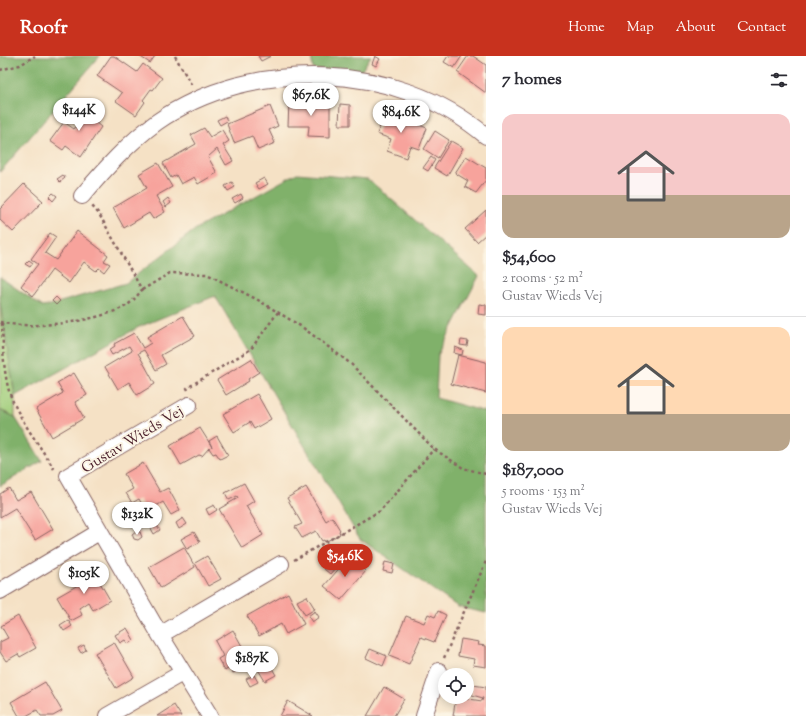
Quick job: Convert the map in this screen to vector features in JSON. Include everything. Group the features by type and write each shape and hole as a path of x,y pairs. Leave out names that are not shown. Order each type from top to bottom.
{"street":[{"path":"82,196 118,154 158,122 199,99 246,83 293,76 339,76 386,84 433,104 471,123 486,136"},
{"name":"Gustav Wieds Vej","path":"189,405 68,476 182,673 210,716"},
{"path":"0,591 100,532"},
{"path":"160,635 281,564"},
{"path":"107,716 182,673"},
{"path":"424,716 438,674"}],"path":[{"path":"0,70 20,65 35,56"},
{"path":"175,56 199,99"},
{"path":"82,196 99,214 142,290"},
{"path":"68,476 57,472 17,408 9,391 3,358 1,323 40,326 103,315 128,304 134,300 142,290 170,273 206,274 258,300 302,327 351,364 434,449 463,468 486,474"},
{"path":"189,405 187,388 251,349 278,312"},
{"path":"281,564 298,559 380,511 434,449"},
{"path":"440,668 486,562"}],"green space":[{"path":"0,56 100,56 0,172"},
{"path":"311,56 371,56 360,73 313,69"},
{"path":"297,173 368,179 479,276 438,355 436,398 486,412 486,613 458,607 360,539 215,296 139,327 15,396 0,303 0,277 43,307 126,283 196,229"},
{"path":"0,303 15,396 15,417 0,410"},
{"path":"0,410 15,417 42,461 0,486"}],"building":[{"path":"111,56 114,56 137,72 143,64 162,78 143,100 145,102 136,115 116,101 122,93 97,76"},
{"path":"139,56 155,56 150,63"},
{"path":"258,56 271,56 261,61"},
{"path":"375,56 380,59 376,66 372,64"},
{"path":"448,56 462,56 454,68 444,62"},
{"path":"468,56 473,56 486,65 486,93 457,72"},
{"path":"88,102 103,113 96,123 101,127 81,157 66,146 63,150 50,141 64,122 74,129 83,118 79,115"},
{"path":"289,102 330,103 330,137 308,136 309,126 288,126"},
{"path":"340,104 350,105 350,125 339,125"},
{"path":"270,106 278,126 269,130 275,143 258,150 252,136 234,143 227,124"},
{"path":"385,112 427,128 419,149 410,146 406,158 387,151 391,139 377,134"},
{"path":"225,116 227,121 220,125 217,120"},
{"path":"204,128 210,137 222,130 229,141 223,145 233,161 226,165 217,149 208,157 217,173 198,184 194,177 181,184 176,175 171,178 163,163 196,144 191,135"},
{"path":"435,131 449,140 438,158 424,149"},
{"path":"451,141 463,148 447,176 434,168"},
{"path":"466,156 486,168 486,180 476,193 465,187 468,181 455,173"},
{"path":"431,157 435,160 428,171 423,168"},
{"path":"158,163 172,187 156,196 165,212 153,219 149,213 124,228 113,208 147,188 139,174"},
{"path":"63,175 65,178 60,182 57,179"},
{"path":"264,178 268,184 259,189 255,183"},
{"path":"232,182 235,187 228,191 225,186"},
{"path":"24,184 43,201 13,232 0,220 0,209"},
{"path":"53,193 57,196 53,201 49,197"},
{"path":"241,194 243,198 235,203 232,199"},
{"path":"168,198 171,203 166,207 163,202"},
{"path":"486,210 486,234 477,242 465,229"},
{"path":"77,231 108,255 104,261 110,264 104,272 99,268 96,271 84,262 69,283 52,270 33,296 21,286 38,264 31,259 50,233 56,237 45,253 56,260"},
{"path":"29,260 33,263 30,267 25,264"},
{"path":"56,297 60,301 56,305 52,301"},
{"path":"479,304 486,305 486,315 478,314"},
{"path":"183,316 195,336 161,355 166,364 156,370 144,350 138,353 155,384 137,395 129,382 118,389 105,367 132,351 129,346 112,355 109,350 115,346 114,344 134,333 143,348 151,343 147,337"},
{"path":"461,340 468,341 467,346 460,345"},
{"path":"455,347 463,350 462,355 454,353"},
{"path":"458,355 486,362 486,393 451,384"},
{"path":"251,359 259,372 248,379 249,381 226,395 217,380"},
{"path":"74,373 87,395 75,402 84,418 52,437 36,409 63,393 57,383"},
{"path":"257,394 271,419 254,429 250,422 234,432 223,414"},
{"path":"200,428 212,447 209,441 217,436 228,455 220,459 216,453 213,454 209,448 202,456 199,455 181,465 170,446"},
{"path":"143,463 160,492 168,488 180,510 171,515 163,502 146,512 139,499 132,503 126,493 133,489 124,474"},
{"path":"244,483 254,501 246,506 263,535 242,548 219,509 238,498 237,496 229,500 225,493"},
{"path":"306,487 326,521 332,517 340,530 340,534 325,542 324,540 322,541 316,531 302,538 295,527 302,524 287,498"},
{"path":"9,488 16,500 31,492 53,529 35,540 15,508 0,517 0,494"},
{"path":"214,505 217,510 209,515 206,509"},
{"path":"147,512 160,530 154,534 148,523 145,525 140,517"},
{"path":"183,518 187,524 179,529 176,523"},
{"path":"136,531 140,532 142,537 138,540 134,539 132,534"},
{"path":"194,532 200,542 187,549 181,539"},
{"path":"184,547 195,567 161,588 149,567"},
{"path":"328,555 333,558 325,567 320,563"},
{"path":"336,555 341,559 330,574 324,569"},
{"path":"207,556 221,579 208,586 195,563"},
{"path":"349,557 366,571 341,600 324,586"},
{"path":"385,562 394,564 392,573 383,571"},
{"path":"91,567 110,600 93,610 88,602 79,608 82,615 71,621 57,597 78,585 74,578"},
{"path":"288,593 304,624 286,634 281,624 259,636 247,616"},
{"path":"307,596 315,609 305,615 297,601"},
{"path":"315,611 319,617 312,622 308,616"},
{"path":"438,611 446,615 434,642 421,637 409,664 389,656 406,616 424,623 428,614 435,617"},
{"path":"18,616 36,648 20,657 18,654 6,661 0,652 0,642 8,638 1,626"},
{"path":"68,620 72,626 64,631 60,625"},
{"path":"127,628 134,640 128,644 125,640 120,643 115,635"},
{"path":"233,630 247,655 260,648 276,675 265,681 256,666 252,669 250,664 233,673 230,667 225,671 218,659 223,656 215,641"},
{"path":"461,639 479,642 478,645 486,646 486,667 473,665 474,659 458,656"},
{"path":"114,642 134,677 116,688 95,653"},
{"path":"84,645 86,650 81,653 78,648"},
{"path":"370,649 387,656 383,666 366,658"},
{"path":"254,675 258,682 250,686 246,679"},
{"path":"45,682 62,711 53,716 41,716 37,710 26,716 19,716 11,702"},
{"path":"474,685 486,687 486,716 453,716 455,704 474,704 474,700 482,701 483,698 474,696"},
{"path":"384,687 404,699 394,716 367,716"},
{"path":"288,701 313,716 280,716"},
{"path":"174,705 181,716 157,716"}]}
